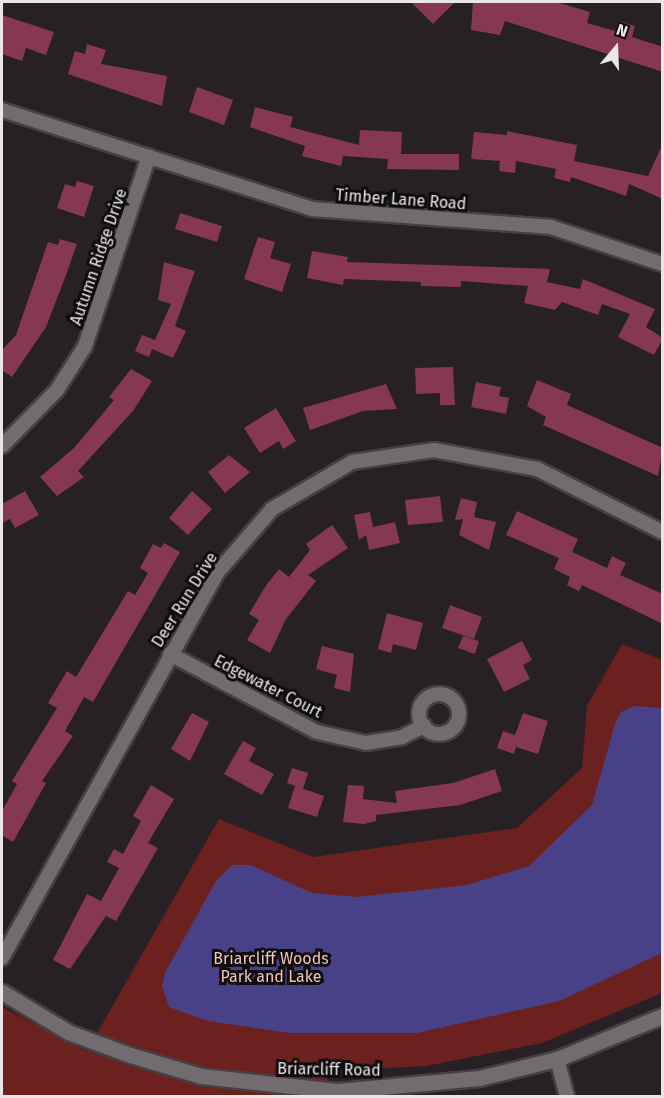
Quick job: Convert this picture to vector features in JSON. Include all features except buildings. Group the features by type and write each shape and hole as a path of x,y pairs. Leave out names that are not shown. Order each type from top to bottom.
{"street":[{"name":"Timber Lane Road","path":"2,110 312,209 551,227 663,264"},
{"name":"Autumn Ridge Drive","path":"2,446 57,390 85,346 149,156"},
{"name":"Deer Run Drive","path":"2,958 217,573 272,509 352,462 435,450 504,459 537,469 663,532"},
{"name":"Edgewater Court","path":"170,654 317,732 366,743 402,737 424,726"},
{"name":"Briarcliff Road","path":"2,992 68,1032 130,1055 201,1076 268,1086 412,1088 556,1059 663,1016"},
{"path":"556,1059 567,1096"}],"green space":[{"name":"Briarcliff Woods Park and Lake","path":"622,644 662,660 662,993 542,1043 426,1066 328,1071 326,1096 2,1096 2,1007 87,1051 219,819 313,857 517,828 582,768 587,706"}],"shaded area":[{"path":"634,706 662,708 662,953 559,1001 417,1033 290,1033 208,1021 169,1007 162,986 165,973 216,881 232,865 251,865 312,893 357,897 467,885 529,866 592,805 615,724 621,712"}]}
